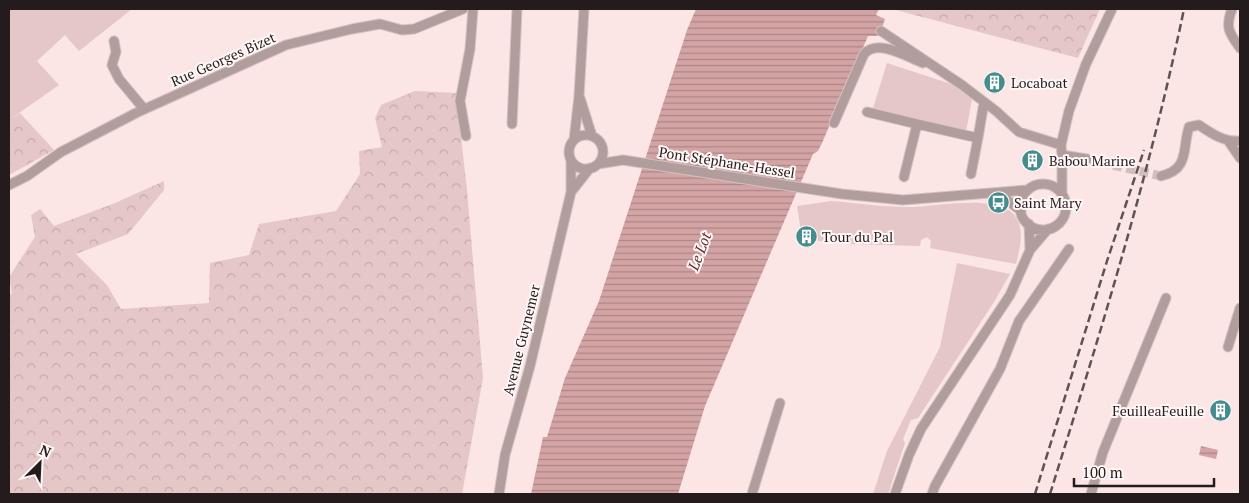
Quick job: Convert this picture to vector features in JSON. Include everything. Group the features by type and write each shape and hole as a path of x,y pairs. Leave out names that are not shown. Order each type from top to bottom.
{"street":[{"name":"Rue Georges Bizet","path":"9,185 27,176 61,152 144,109 286,45 352,28 380,24 402,30 414,29 463,9"},
{"path":"466,136 460,101 470,49 473,9"},
{"path":"512,124 517,9"},
{"path":"584,9 579,96 574,140 569,152 571,160 579,167 594,166 612,158"},
{"path":"896,494 909,455 921,429 1010,295 1030,250 1048,229 1058,224 1066,212 1062,193 1061,150 1069,111 1086,64 1112,9"},
{"path":"1232,9 1228,19 1229,34 1240,48"},
{"path":"881,31 942,71 984,102 1018,132 1087,159"},
{"path":"114,41 116,52 112,64 119,79 144,109"},
{"path":"834,123 864,54 868,49 879,47 942,71"},
{"path":"579,96 592,136 600,143 602,148 603,153 594,166"},
{"path":"971,174 984,102"},
{"path":"867,112 978,138"},
{"path":"904,177 917,124"},
{"path":"1161,176 1172,174 1180,165 1186,152 1186,136 1189,127 1199,125 1229,142 1240,158"},
{"path":"574,140 582,135 592,136"},
{"path":"1229,142 1240,141"},
{"name":"Pont Stéphane-Hessel","path":"602,148 612,158 623,160 826,191 903,200 1027,190"},
{"name":"Avenue Guynemer","path":"499,494 505,455 530,366 571,192 571,160"},
{"name":"Avenue Guynemer","path":"571,192 594,166"},
{"path":"1048,184 1062,173"},
{"path":"1021,211 1021,203 1027,190 1033,186 1048,184 1062,193"},
{"path":"991,193 1006,199 1021,211 1029,224 1030,250"},
{"path":"1029,224 1048,229"},
{"path":"932,494 1000,369 1019,321 1069,249"},
{"path":"1091,494 1103,452 1166,298"},
{"path":"1228,347 1240,308"},
{"path":"752,494 780,403"}],"green space":[{"path":"9,9 132,9 79,51 65,35 37,61 59,85 9,120"},
{"path":"892,9 1100,9 1078,58"},
{"path":"887,63 951,84 972,99 966,132 873,108"},
{"path":"415,91 456,93 467,190 483,378 462,494 9,494 9,294 12,294 9,277 35,237 31,215 40,209 54,226 115,203 164,181 164,190 128,234 76,254 107,285 121,309 209,303 210,263 249,255 259,224 336,211 360,174 359,151 382,147 375,118 381,105"},
{"path":"20,113 54,150 9,175 9,120"},
{"path":"831,201 898,207 961,203 1001,206 1010,211 1019,223 1021,236 1016,264 930,248 931,241 927,237 921,240 920,246 849,244 811,240 810,232 801,232 797,206"},
{"path":"957,263 1010,274 994,302 918,418 911,420 903,439 905,443 888,494 873,494 887,451 940,347"}],"water":[{"name":"Le Lot","path":"696,9 879,9 876,15 885,19 879,36 868,36 822,143 818,151 813,154 705,406 678,494 531,494 543,437 547,437 565,378 599,301 687,30"},
{"path":"1201,446 1218,450 1216,459 1199,455"}],"tunnel":[{"path":"1087,159 1161,176"}],"railway":[{"path":"1050,494 1140,192 1171,70 1184,9"},
{"path":"1035,494 1107,261 1144,150"}],"place":[{"name":"Locaboat","path":"995,82"},
{"name":"Babou Marine","path":"1033,160"},
{"name":"Saint Mary","path":"998,202"},
{"name":"Tour du Pal","path":"806,236"},
{"name":"FeuilleaFeuille","path":"1220,410"}]}
